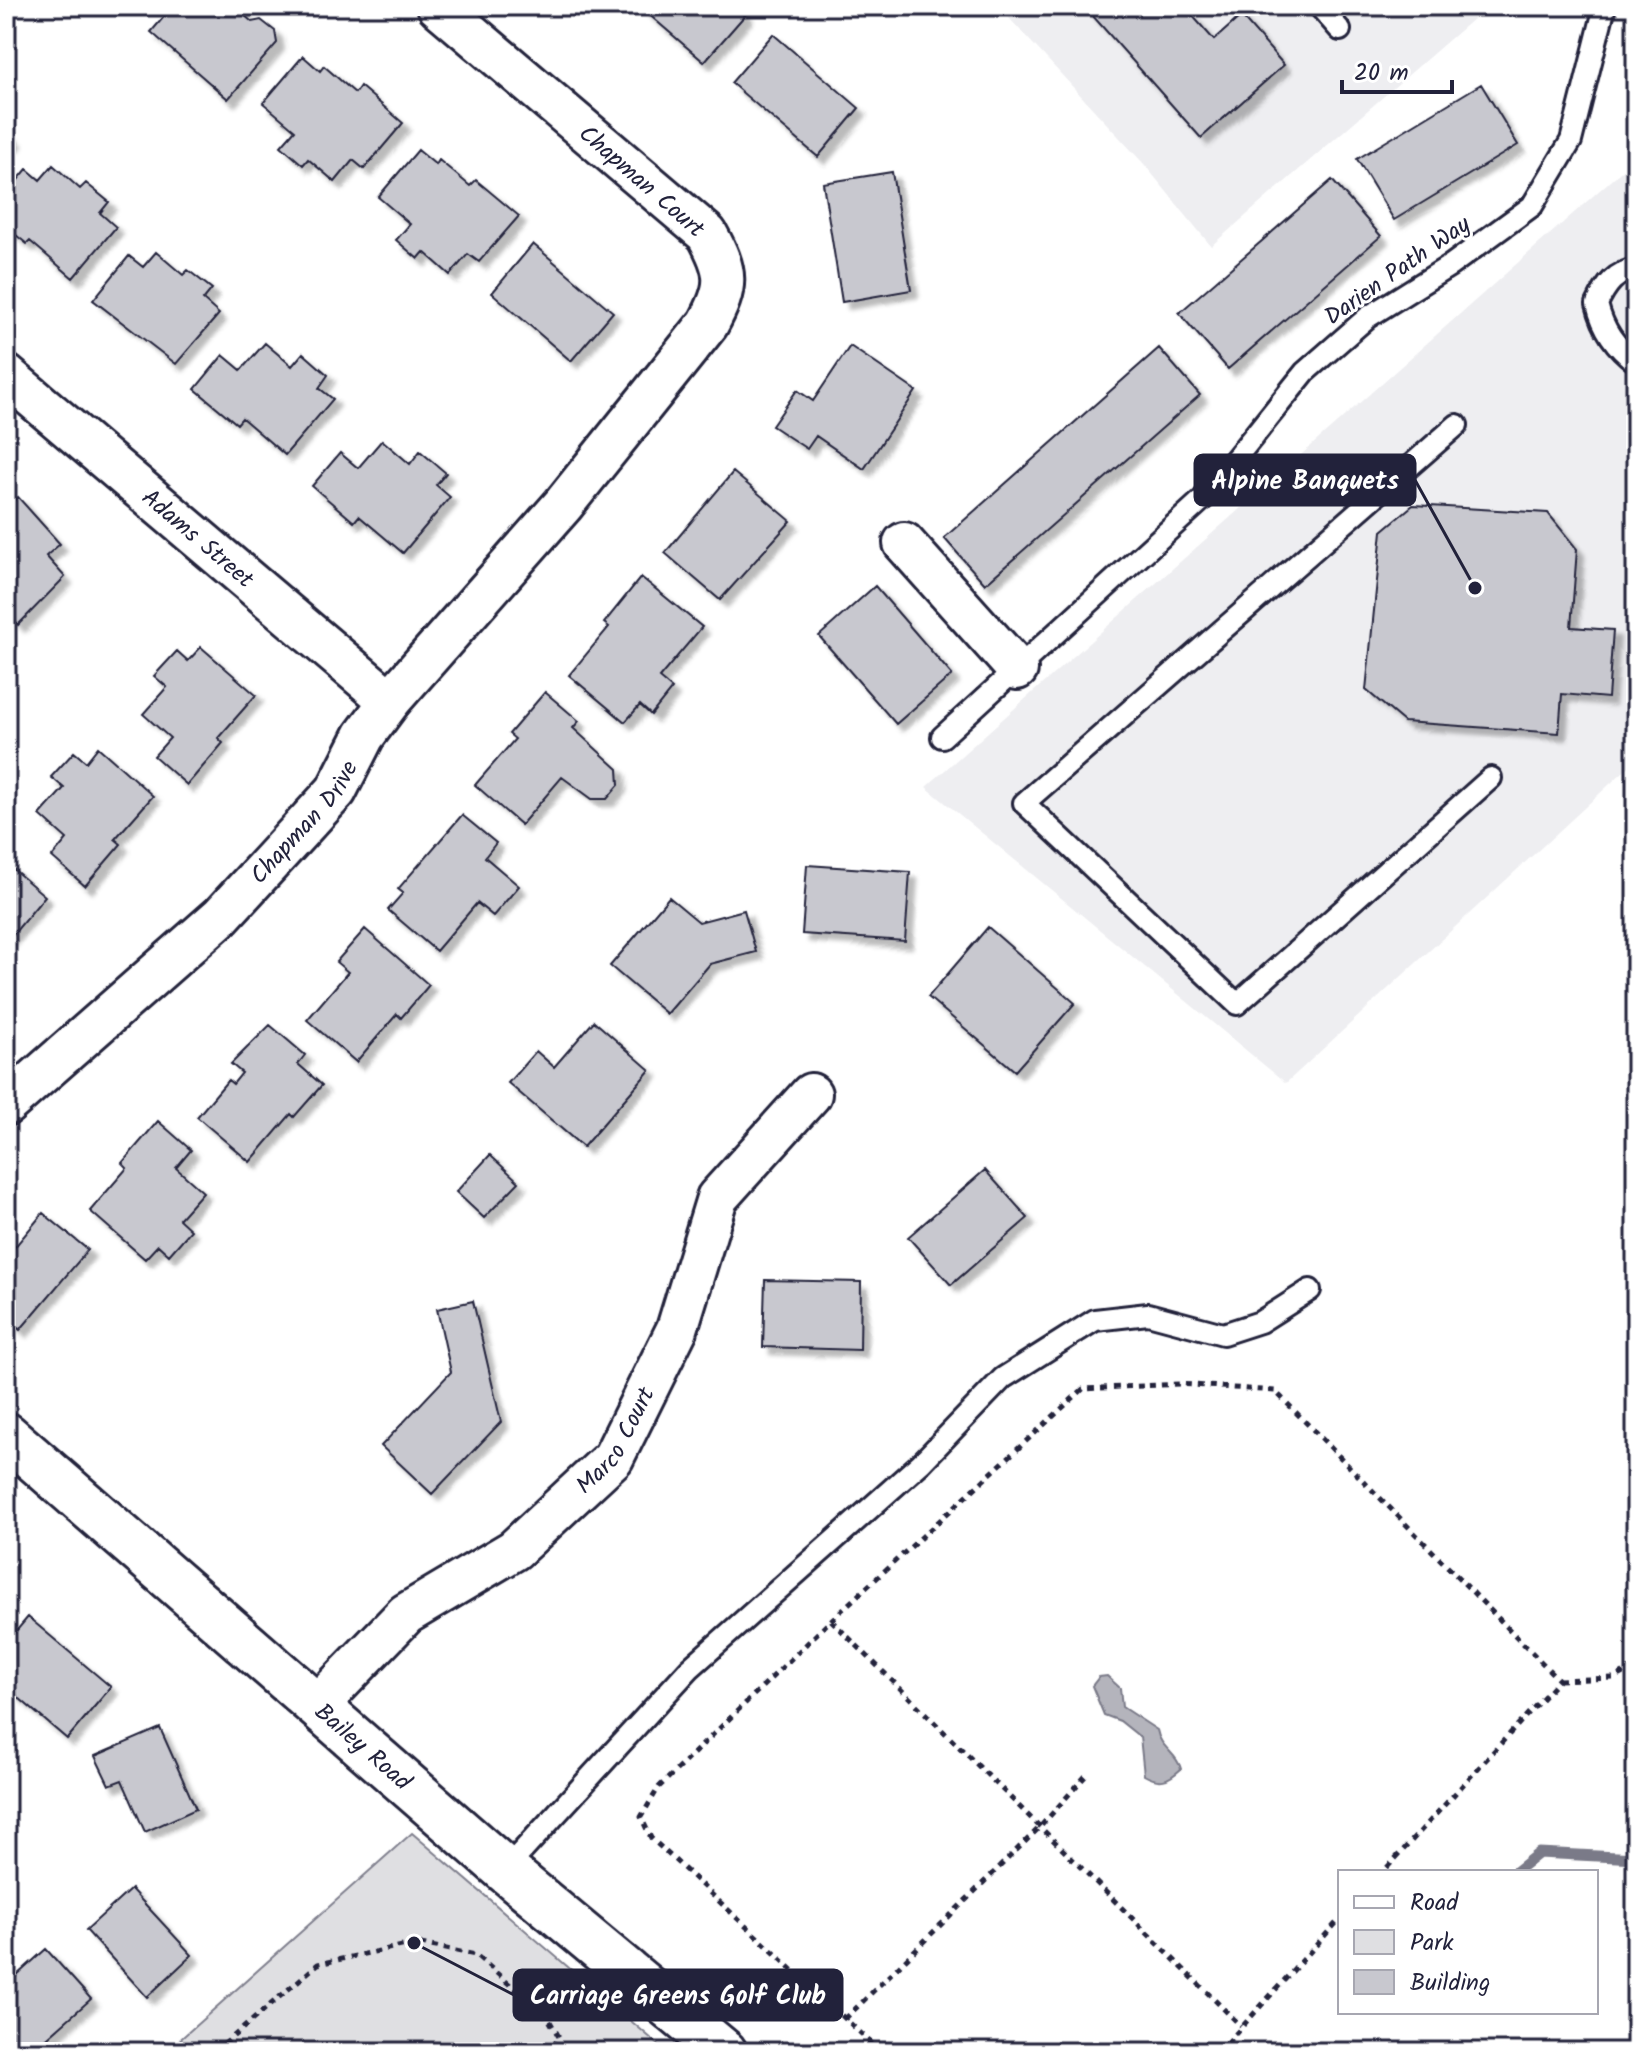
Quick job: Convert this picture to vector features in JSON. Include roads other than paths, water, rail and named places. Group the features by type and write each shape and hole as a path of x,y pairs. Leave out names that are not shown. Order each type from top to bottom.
{"street":[{"name":"Chapman Court","path":"438,6 707,234 725,277 722,298 708,324 563,505"},
{"name":"Adams Street","path":"6,375 390,701"},
{"name":"Chapman Drive","path":"6,1105 250,886 336,791 364,736 390,701 563,505"},
{"path":"904,543 1017,669"},
{"name":"Marco Court","path":"316,1707 406,1614 514,1550 613,1458 677,1329 717,1198 811,1094"},
{"name":"Bailey Road","path":"6,1435 505,1870 724,2052"}],"lane":[{"path":"1319,6 1340,30"},
{"name":"Darien Path Way","path":"942,737 1203,499 1305,372 1368,317 1451,265 1532,206 1571,141 1605,6"},
{"path":"1636,269 1623,271 1606,285 1597,304 1602,326 1622,352 1636,362"},
{"path":"1457,425 1024,803 1237,1004 1491,778"},
{"path":"505,1870 690,1668 921,1463 1003,1378 1095,1320 1148,1314 1223,1334 1260,1322 1310,1290"}],"waterway":[{"path":"1518,1870 1539,1853 1636,1858"}],"place":[{"name":"Alpine Banquets","path":"1475,588"},
{"name":"Carriage Greens Golf Club","path":"414,1943"}]}
